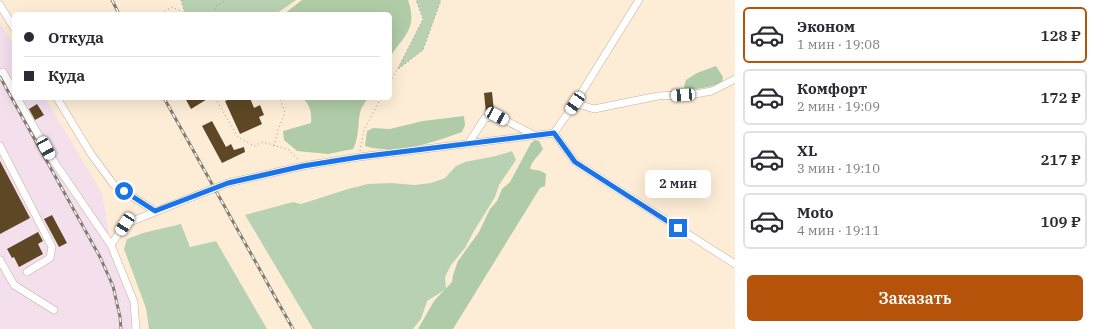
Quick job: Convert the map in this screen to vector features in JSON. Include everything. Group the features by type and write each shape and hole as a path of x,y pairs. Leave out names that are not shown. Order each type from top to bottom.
{"street":[{"path":"111,245 125,224 228,183 303,166 359,157 554,133 575,103 639,0"},
{"path":"0,5 12,25"},
{"path":"0,74 3,72 12,88"},
{"path":"575,103 594,109 658,96 695,94 712,91 735,79"},
{"path":"18,100 52,160 111,245 134,302 136,329"},
{"path":"58,100 91,154 114,185 155,211"},
{"path":"468,144 485,118 497,116 534,135"},
{"path":"554,133 575,162 735,264"},
{"path":"0,146 52,247 50,258 27,272"},
{"path":"0,260 14,285 54,310"}],"path":[{"path":"181,0 184,12"},
{"path":"214,12 215,7 226,0"},
{"path":"392,79 423,19 416,0"},
{"path":"397,70 423,50 441,0"},
{"path":"164,12 172,7 184,12"},
{"path":"216,100 238,137 254,146 263,142 289,150 303,166"},
{"path":"274,146 278,130 285,113 281,100"},
{"path":"359,157 364,130 380,100"}],"shaded area":[{"path":"0,23 12,43 12,100 46,100 102,193 111,245 134,302 136,329 0,329"}],"green space":[{"path":"181,0 296,0 279,12 184,12"},
{"path":"302,0 408,0 411,10 411,18 408,31 392,54 392,12 287,12"},
{"path":"416,0 441,0 423,50 397,70 423,19"},
{"path":"716,66 723,77 722,82 704,88 685,89 684,86 686,80 697,73"},
{"path":"304,100 367,100 361,109 357,139 353,149 328,154 297,151 284,140 283,131 311,123 310,109"},
{"path":"464,116 465,125 462,132 426,144 389,149 365,146 367,131 373,128 390,129 423,121"},
{"path":"535,140 539,141 543,149 533,161 530,169 541,171 546,174 545,186 540,188 453,329 418,329 434,301 452,282 458,261 479,232 490,209 497,201 502,189 510,182 531,143"},
{"path":"512,151 516,160 499,185 495,197 465,248 451,265 445,277 446,289 427,301 421,319 413,329 313,329 245,215 293,202 301,204 368,184 391,183 415,185 431,183 445,178 456,166 465,162 496,156"},
{"path":"181,224 190,247 216,241 267,329 149,329 146,308 124,249 127,239 143,233"}],"building":[{"path":"492,92 494,111 486,113 484,93"},
{"path":"186,100 206,100 191,109"},
{"path":"251,100 254,108 260,105 264,115 259,117 262,124 240,134 225,101"},
{"path":"37,104 44,115 35,120 29,109"},
{"path":"212,121 226,147 231,144 234,150 244,147 245,152 222,163 202,126"},
{"path":"0,161 30,218 0,234"},
{"path":"52,215 67,243 59,247 44,219"},
{"path":"38,232 43,241 38,244 43,254 19,267 14,257 12,258 7,249"}],"railway":[{"path":"112,0 118,12"},
{"path":"0,77 12,99"},
{"path":"13,100 100,257 113,286 120,317 121,329"},
{"path":"165,100 293,329"}],"route":[{"path":"124,191 155,211 228,183 303,166 359,157 554,133 575,162 678,228"}]}
